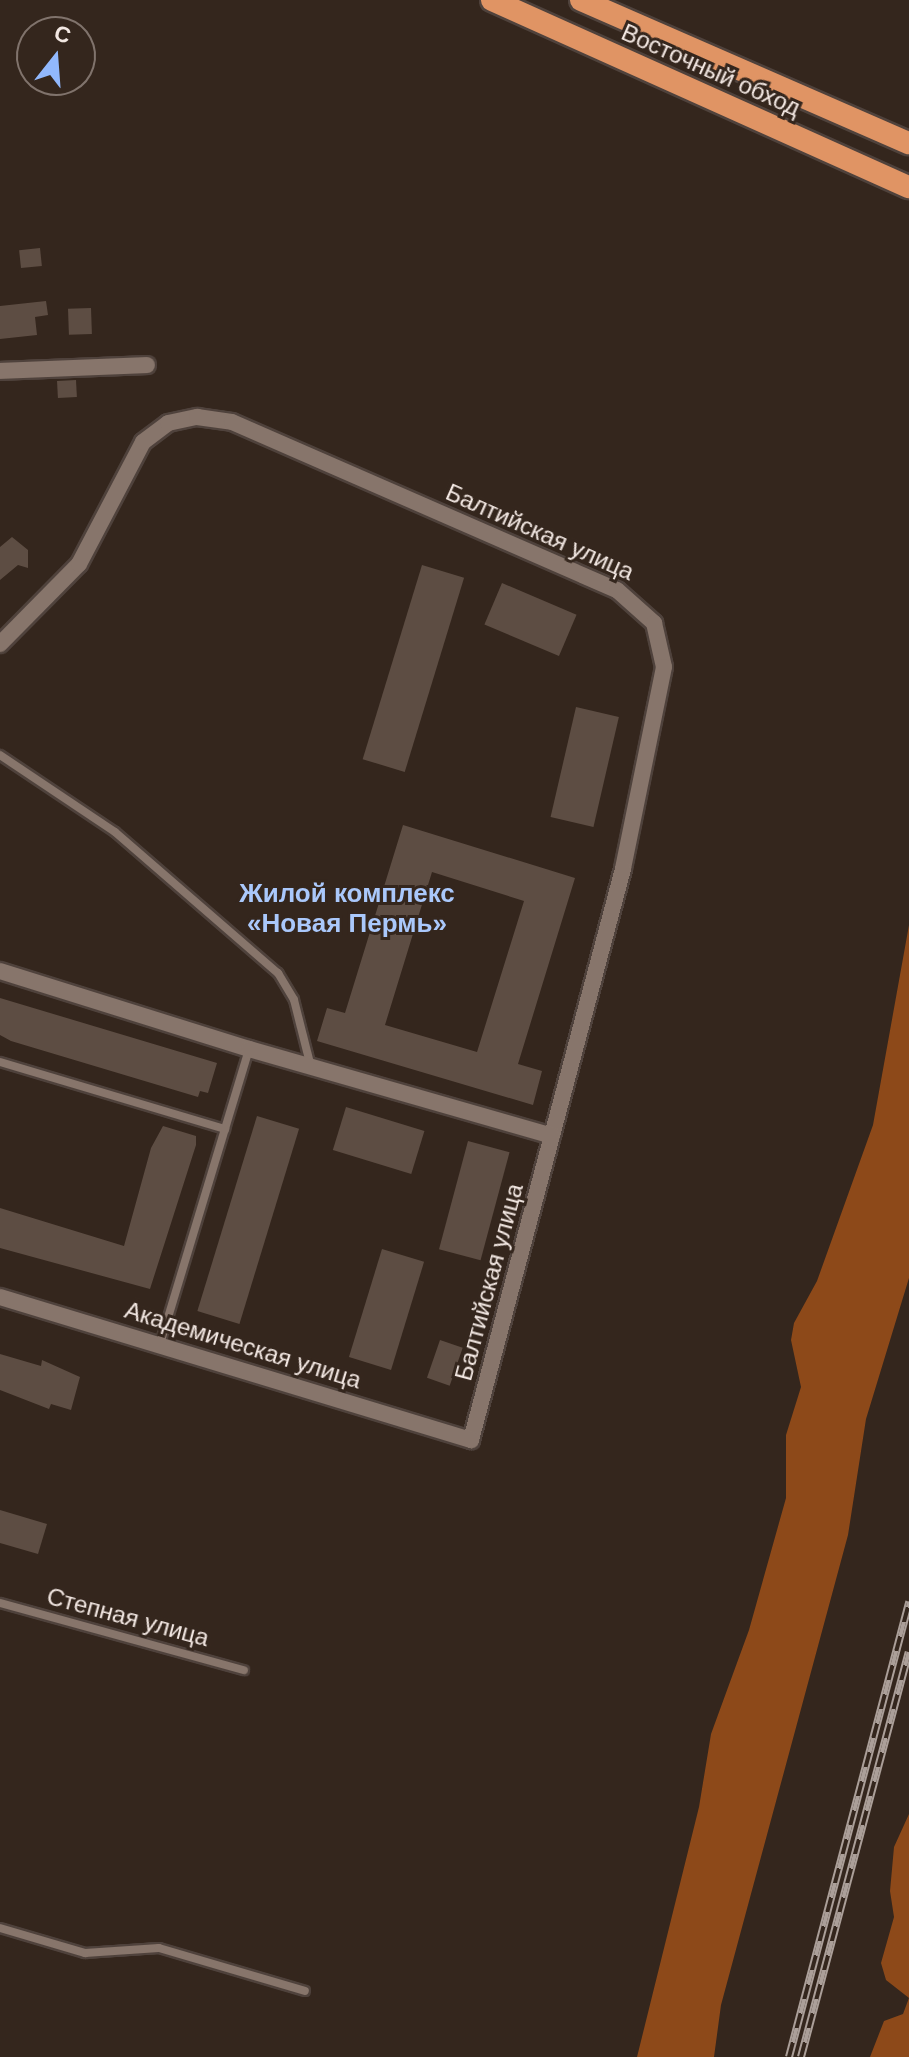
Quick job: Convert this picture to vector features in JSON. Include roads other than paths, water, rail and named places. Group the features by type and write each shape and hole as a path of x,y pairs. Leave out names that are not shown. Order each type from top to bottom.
{"highway":[{"name":"Восточный обход","path":"492,0 909,187"},
{"name":"Восточный обход","path":"581,0 909,143"}],"street":[{"path":"0,371 147,365"},
{"name":"Балтийская улица","path":"0,644 79,564 143,442 168,423 197,417 232,422 634,600 660,633 662,692 623,869 471,1440"},
{"path":"0,971 311,1068 552,1136"},
{"name":"Академическая улица","path":"0,1297 471,1440"}],"lane":[{"path":"0,755 133,846 278,973 294,1000 311,1068"},
{"path":"160,1344 249,1049"},
{"path":"0,1062 225,1129"},
{"name":"Степная улица","path":"0,1603 244,1670"},
{"path":"0,1928 85,1953 159,1948 305,1991"}],"railway":[{"path":"789,2057 909,1602"},
{"path":"801,2057 909,1652"}],"district":[{"name":"Жилой комплекс «Новая Пермь»","path":"347,909"}]}
